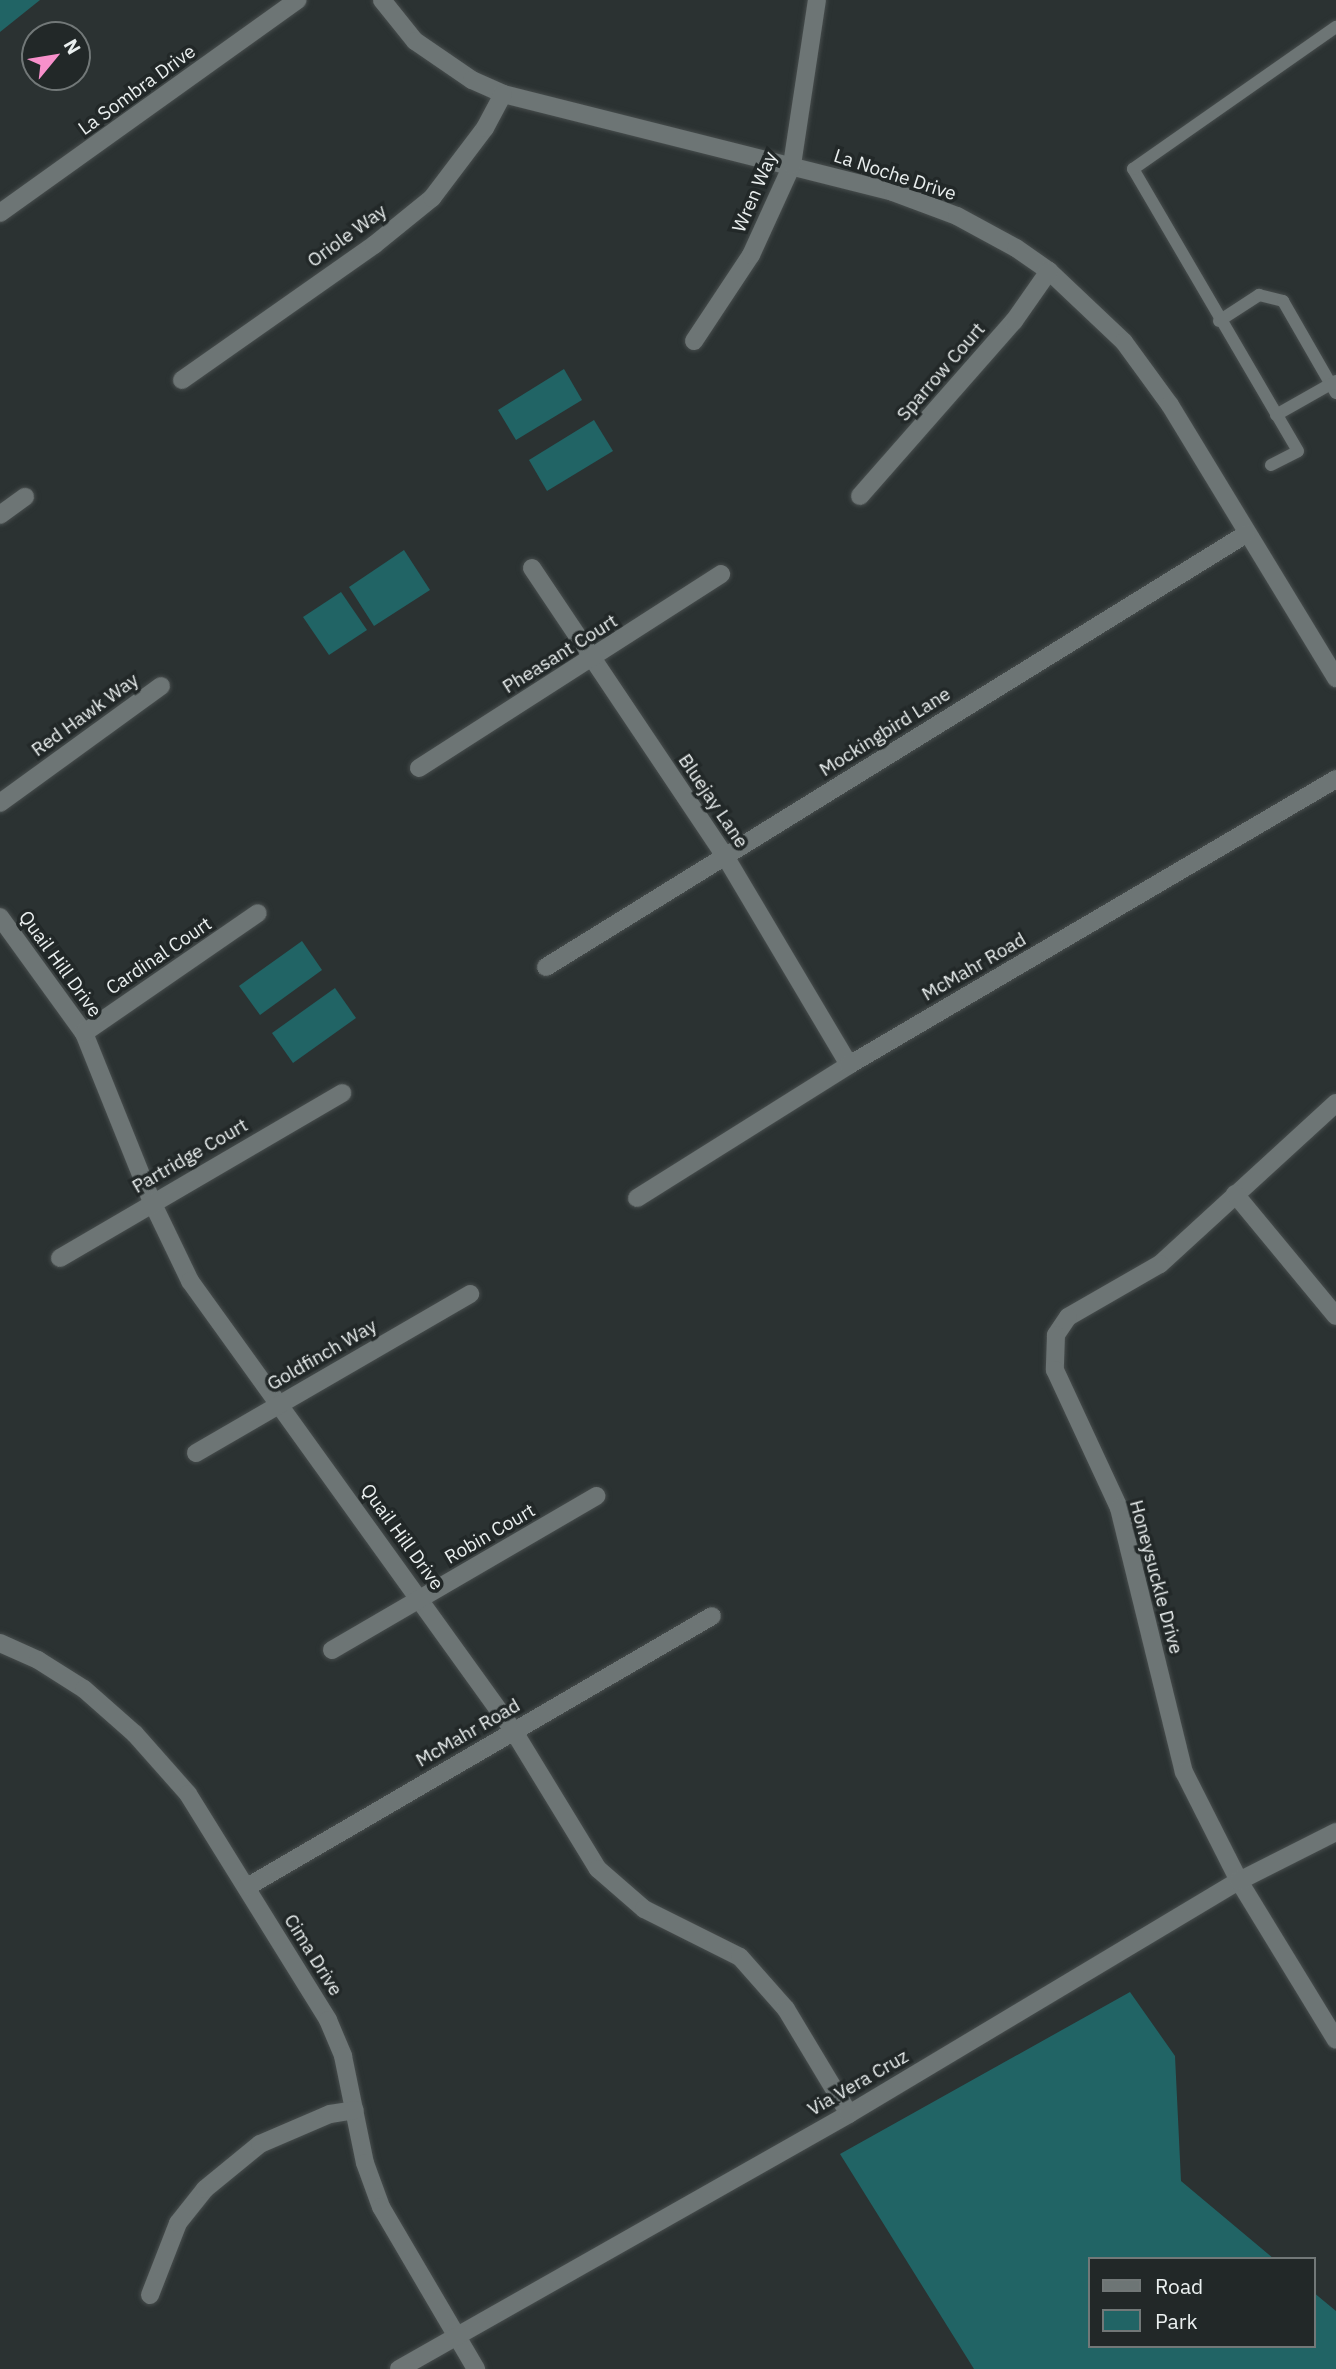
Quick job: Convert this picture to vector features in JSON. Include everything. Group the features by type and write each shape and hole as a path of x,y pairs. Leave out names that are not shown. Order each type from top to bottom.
{"street":[{"name":"La Sombra Drive","path":"0,213 298,0"},
{"name":"La Noche Drive","path":"382,0 415,41 472,80 503,93 892,192 957,216 1049,271 1124,342 1170,405 1336,678"},
{"name":"Wren Way","path":"694,341 751,255 792,165 817,0"},
{"name":"Oriole Way","path":"182,380 374,245 432,198 485,128 503,93"},
{"name":"Sparrow Court","path":"860,496 1014,321 1049,271"},
{"path":"0,515 25,497"},
{"name":"Mockingbird Lane","path":"546,967 1246,534"},
{"name":"Bluejay Lane","path":"532,568 725,856 849,1065"},
{"name":"Pheasant Court","path":"419,768 593,659 721,574"},
{"name":"Red Hawk Way","path":"0,803 161,686"},
{"name":"McMahr Road","path":"637,1198 849,1065 1336,779"},
{"name":"Cardinal Court","path":"84,1033 258,914"},
{"name":"Quail Hill Drive","path":"0,917 84,1033 152,1202 190,1281 513,1730 598,1869 644,1909 740,1957 786,2010 849,2114"},
{"name":"Partridge Court","path":"60,1258 342,1093"},
{"name":"Honeysuckle Drive","path":"1336,1103 1160,1264 1068,1317 1056,1335 1055,1370 1119,1508 1184,1772 1239,1881 1336,2040"},
{"path":"1235,1194 1336,1316"},
{"name":"Goldfinch Way","path":"196,1452 470,1294"},
{"name":"Robin Court","path":"332,1650 597,1496"},
{"name":"McMahr Road","path":"247,1887 712,1616"},
{"name":"Cima Drive","path":"0,1643 38,1660 84,1689 135,1734 188,1794 328,2020 355,2110 365,2163 381,2207 476,2369"},
{"name":"Via Vera Cruz","path":"399,2369 849,2114 1239,1881 1336,1832"},
{"path":"150,2295 178,2223 205,2189 260,2144 330,2114 355,2110"}],"lane":[{"path":"1271,465 1298,451 1219,321 1133,169 1336,27"},
{"path":"1219,321 1259,295 1283,302 1334,386 1276,415"}],"green space":[{"path":"0,0 40,0 0,32"},
{"path":"564,369 582,400 516,440 498,410"},
{"path":"594,420 613,451 547,491 529,460"},
{"path":"404,550 430,590 374,626 349,587"},
{"path":"341,592 367,630 329,655 303,617"},
{"path":"302,941 322,970 260,1015 239,986"},
{"path":"335,988 356,1018 293,1063 272,1033"},
{"path":"1130,1992 1175,2056 1181,2181 1272,2257 1088,2257 1088,2348 1315,2348 1315,2294 1336,2311 1336,2369 974,2369 840,2154"}]}
